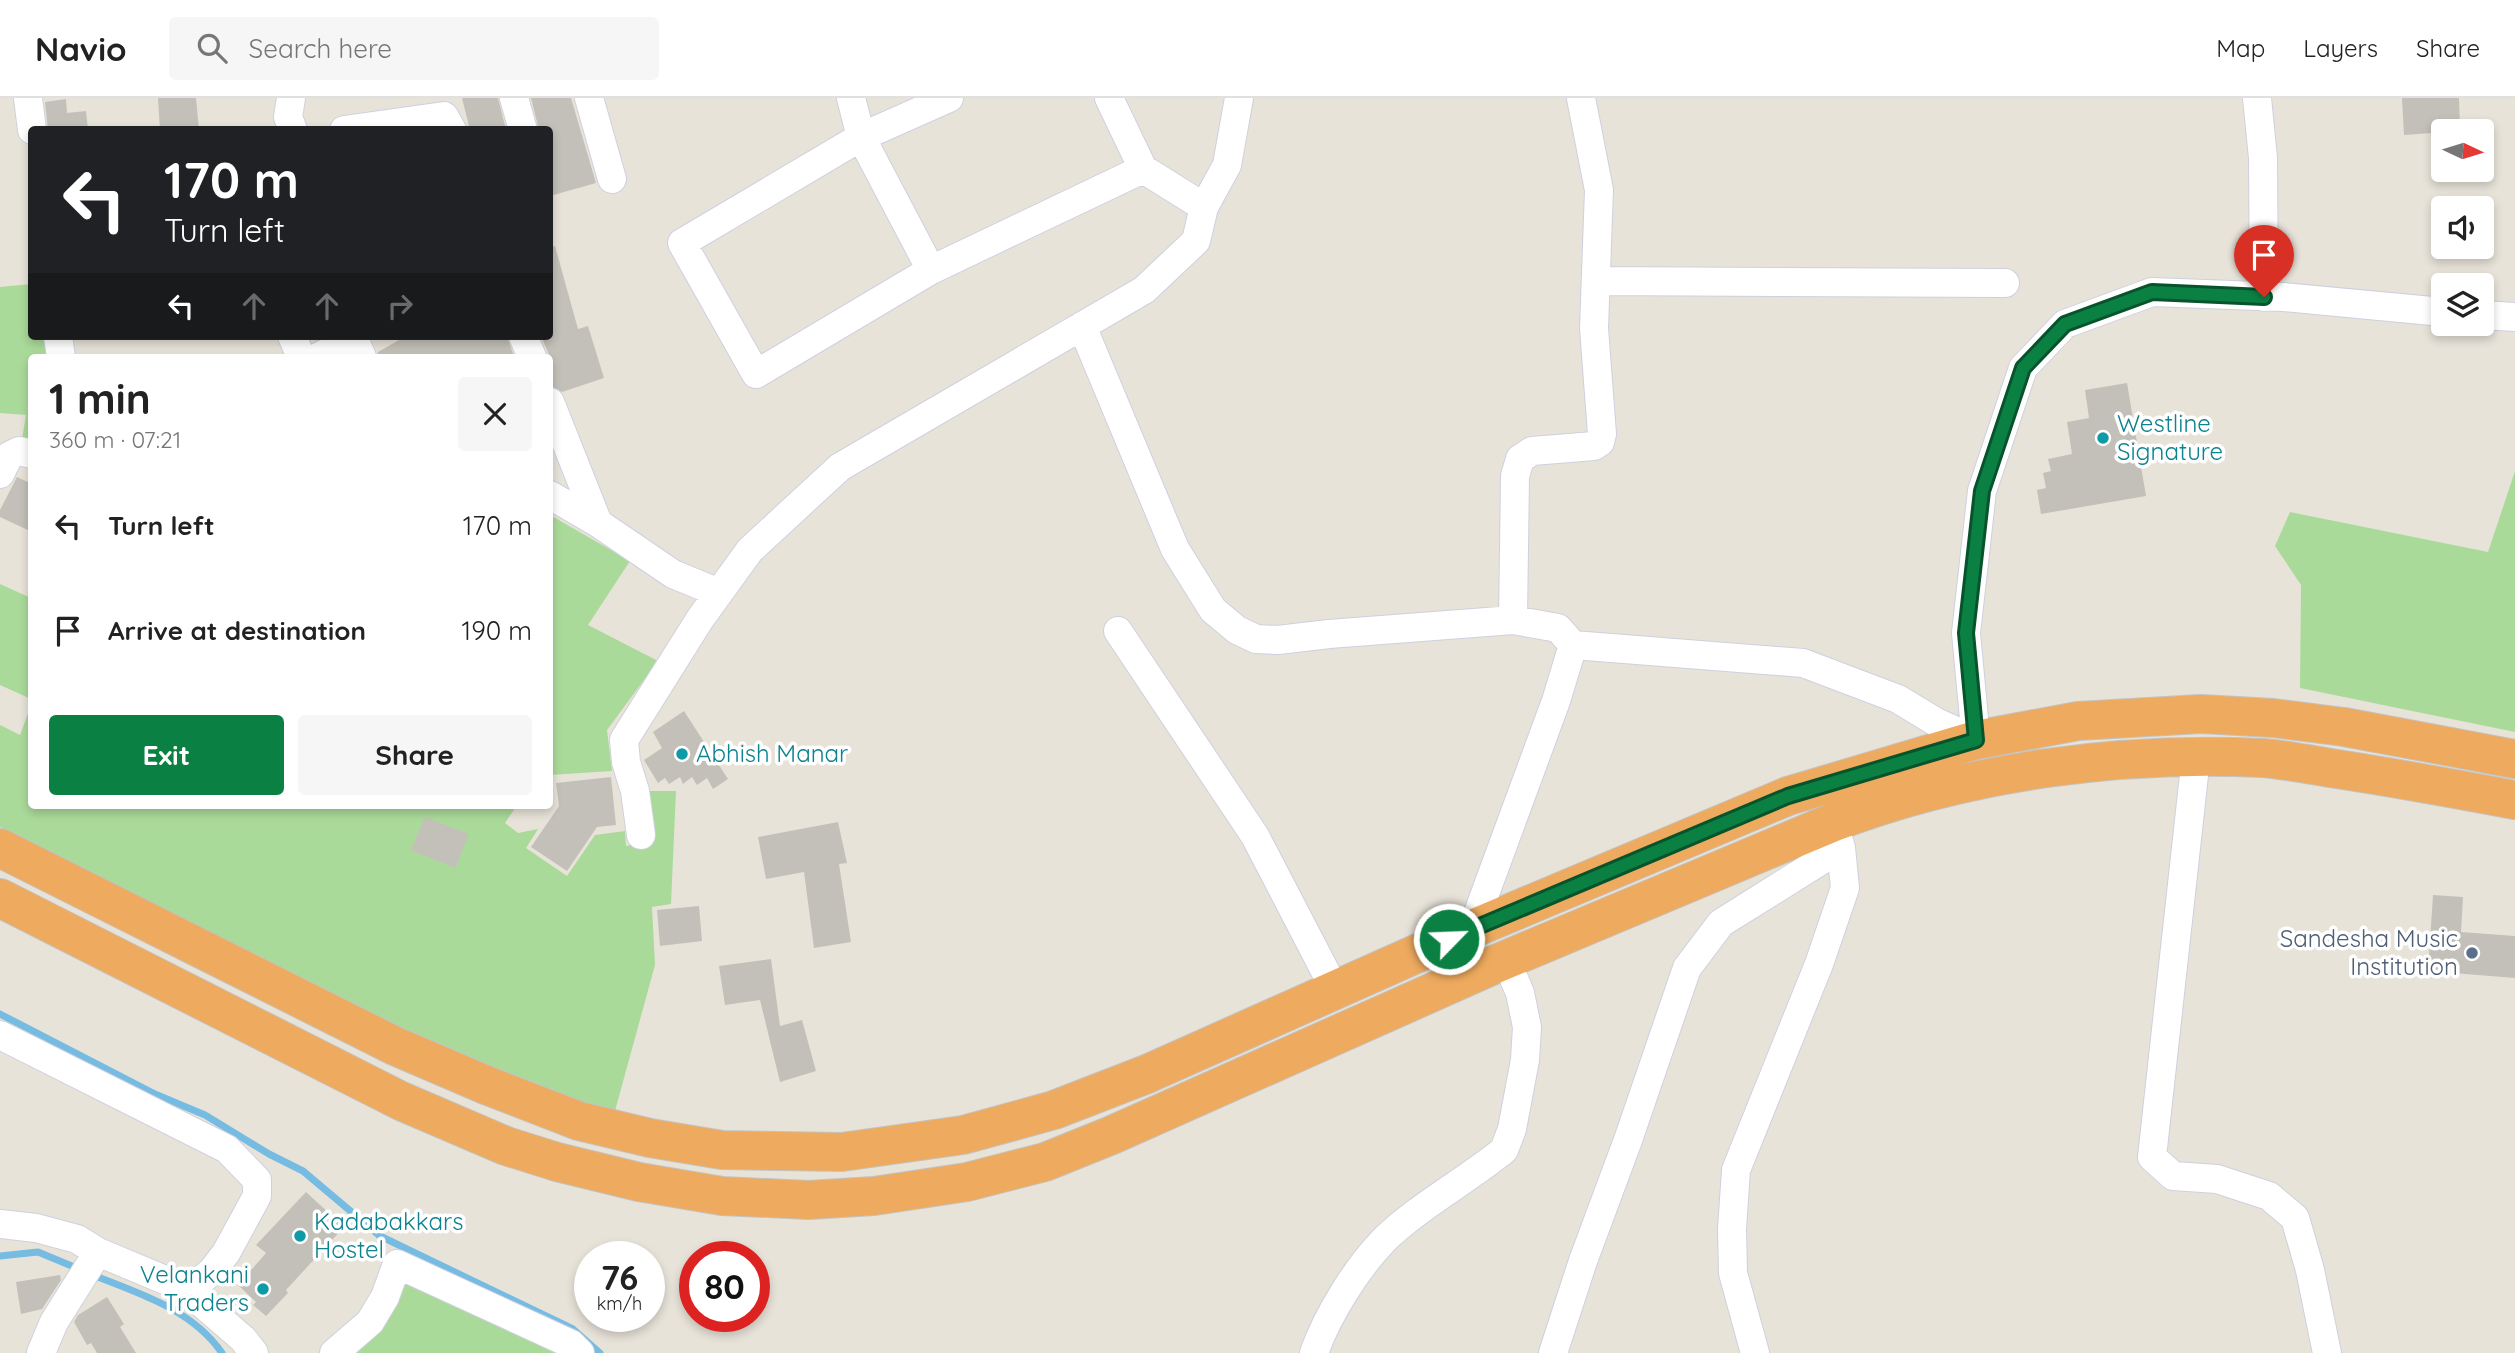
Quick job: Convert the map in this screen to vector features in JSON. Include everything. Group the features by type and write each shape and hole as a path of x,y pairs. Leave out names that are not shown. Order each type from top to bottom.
{"highway":[{"path":"0,848 395,1046 485,1086 579,1121 650,1138 722,1150 842,1152 963,1135 1054,1110 1147,1074 1472,929 1788,796 1976,740 2078,721 2201,714 2273,718 2344,727 2515,759"},
{"path":"0,898 401,1101 506,1146 557,1162 639,1182 722,1196 809,1200 874,1196 967,1182 1045,1162 1112,1135 1506,960 1837,835 1863,811 1954,785 2034,770 2120,761 2196,757 2265,758 2403,779 2515,800"}],"street":[{"path":"28,98 32,126"},
{"path":"291,98 288,117 291,126"},
{"path":"514,98 522,126"},
{"path":"589,98 612,179"},
{"path":"851,98 861,137 931,270"},
{"path":"949,98 861,137 682,243 756,374 931,270 1143,169"},
{"path":"1109,98 1143,169 1204,207"},
{"path":"641,835 624,740 700,619 750,550 840,467 1144,290 1196,241 1204,207 1227,166 1239,98"},
{"path":"1513,620 1515,476 1520,459 1532,451 1594,446 1600,442 1602,434 1594,328 1599,190 1581,98"},
{"path":"2257,98 2263,158 2264,297"},
{"path":"373,126 444,116 450,126"},
{"path":"1596,281 2005,283"},
{"path":"1082,326 1175,549 1213,610 1237,630 1255,639 1278,640 1513,620 1558,628 1573,645 1803,663 1898,699 1936,722 1976,740 1966,633 1982,491 2023,368 2065,324 2152,292 2264,297 2431,311"},
{"path":"2494,316 2515,317"},
{"path":"324,354 352,340"},
{"path":"553,410 598,523"},
{"path":"0,474 9,456 19,451 28,453"},
{"path":"553,497 598,523 673,574 719,593"},
{"path":"1118,631 1255,836 1335,990"},
{"path":"1472,929 1556,701 1573,645"},
{"path":"2196,757 2152,1157 2173,1176 2217,1179 2269,1196 2295,1218 2310,1270 2327,1353"},
{"path":"1553,1353 1687,968 1721,923 1837,835 1844,888 1819,964 1736,1170 1732,1229 1733,1273 1755,1353"},
{"path":"1314,1353 1322,1329 1358,1272 1384,1240 1504,1150 1512,1129 1525,1060 1527,1027 1520,993 1506,960"},
{"path":"0,1035 227,1149 257,1180 257,1196 226,1253 197,1284 184,1288"},
{"path":"0,1224 36,1228 77,1239 98,1252 184,1288 243,1339 254,1353"},
{"path":"41,1353 54,1322 98,1252"},
{"path":"334,1353 370,1322 385,1297 397,1264 571,1344 580,1353"}],"green space":[{"path":"28,284 28,340 52,340 54,354 28,354 28,447 21,445 26,415 0,413 0,287"},
{"path":"2515,471 2515,732 2300,688 2301,585 2275,546 2290,512 2488,552"},
{"path":"553,517 630,561 588,625 658,661 607,730 612,771 553,775"},
{"path":"0,584 28,597 28,698 0,685"},
{"path":"28,713 28,809 514,809 505,823 518,833 538,829 526,848 567,876 595,835 625,831 626,846 647,842 646,791 676,791 671,904 652,907 655,965 615,1111 533,1088 445,1051 250,956 0,827 0,725 20,735"},
{"path":"397,1265 580,1353 337,1353"}],"building":[{"path":"158,98 196,98 199,126 160,126"},
{"path":"462,98 498,98 505,126 469,126"},
{"path":"531,98 571,98 596,183 553,195 553,126 538,126"},
{"path":"2402,98 2459,98 2460,119 2431,119 2431,133 2404,135"},
{"path":"66,99 67,113 86,111 88,126 48,126 45,102"},
{"path":"553,246 578,329 588,326 604,378 562,392 553,387 553,354 549,354 543,340 553,340"},
{"path":"399,340 508,340 513,354 378,354"},
{"name":"Westline Signature","path":"2127,383 2146,496 2041,514 2037,490 2046,488 2043,473 2051,471 2048,459 2072,454 2067,422 2089,418 2085,390"},
{"path":"17,477 28,482 28,530 0,517 0,510"},
{"name":"Abhish Manar","path":"684,711 728,779 713,789 707,778 697,785 692,777 683,784 680,777 669,784 665,778 658,783 644,760 662,748 653,732"},
{"path":"611,777 616,825 597,827 567,871 531,847 559,806 556,783"},
{"path":"425,817 469,834 455,868 411,850"},
{"path":"838,822 847,863 839,864 851,942 814,948 804,872 766,879 758,837"},
{"name":"Sandesha Music Institution","path":"2433,895 2463,897 2461,932 2515,936 2515,978 2428,971"},
{"path":"699,906 702,941 660,946 657,910"},
{"path":"771,959 780,1026 802,1020 816,1071 780,1082 760,1000 725,1005 719,966"},
{"name":"Kadabakkars Hostel","path":"306,1192 344,1227 266,1316 253,1305 256,1302 238,1285 266,1253 256,1245"},
{"path":"60,1275 61,1280 42,1309 21,1314 16,1282"},
{"path":"107,1297 124,1324 120,1327 136,1353 97,1353 91,1343 87,1345 74,1322 78,1315"}],"waterway":[{"path":"0,1014 155,1094 205,1115 269,1154 303,1171 380,1236 573,1329 600,1353"},
{"path":"0,1256 38,1252 79,1269"},
{"path":"90,1274 145,1296 180,1314 210,1338 222,1353"}],"place":[{"name":"Westline Signature","path":"2103,438"},
{"name":"Abhish Manar","path":"682,754"},
{"name":"Sandesha Music Institution","path":"2472,953"},
{"name":"Kadabakkars Hostel","path":"300,1236"},
{"name":"Velankani Traders","path":"263,1289"}],"route":[{"path":"1449,939 1788,796 1976,740 1966,633 1982,491 2023,368 2065,324 2152,292 2264,297"}]}
